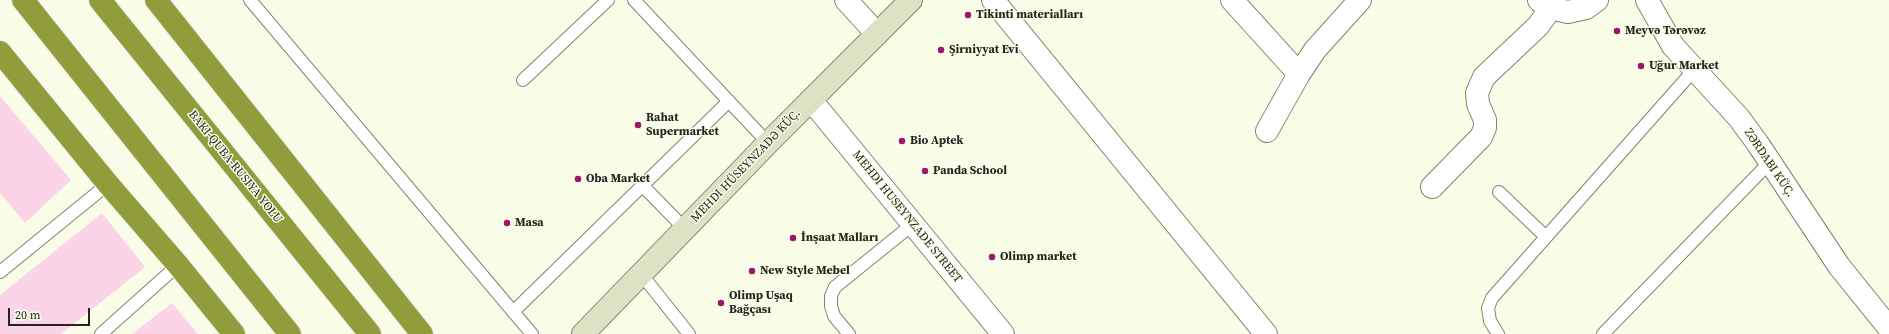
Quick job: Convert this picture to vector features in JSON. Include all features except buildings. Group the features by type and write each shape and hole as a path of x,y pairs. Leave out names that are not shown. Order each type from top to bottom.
{"highway":[{"path":"23,0 290,334"},
{"path":"100,0 370,334"},
{"path":"156,0 422,334"},
{"path":"0,52 234,334"}],"street":[{"path":"846,0 877,34"},
{"name":"MEHDI HÜSEYNZADƏ KÜÇ.","path":"583,334 642,275 768,143 911,0"},
{"path":"993,0 1266,334"},
{"path":"1232,0 1299,74"},
{"path":"1267,131 1299,74 1315,50 1360,0"},
{"path":"1432,187 1481,137 1485,128 1485,120 1478,104 1477,93 1484,77 1538,26 1545,4 1568,12 1586,8 1597,0"},
{"name":"ZƏRDABI KÜÇ.","path":"1647,0 1673,46 1739,118 1839,266 1889,328"},
{"name":"MEHDI HUSEYNZADЕ STREET","path":"811,100 1003,334"}],"lane":[{"path":"250,0 532,334"},
{"path":"523,80 608,0"},
{"path":"634,0 768,143"},
{"path":"1498,334 1490,321 1488,308 1492,298 1694,70"},
{"path":"513,312 729,101"},
{"path":"1603,334 1770,162"},
{"path":"0,272 108,184"},
{"path":"642,186 685,229"},
{"path":"1499,192 1546,237"},
{"path":"849,334 834,316 831,306 835,287 913,224"},
{"path":"101,334 178,265"},
{"path":"642,275 689,334"}],"shaded area":[{"path":"0,96 71,180 25,223 0,193"},
{"path":"102,213 145,267 61,334 0,334 0,295"},
{"path":"172,303 198,334 132,334"}],"place":[{"name":"Tikinti materialları","path":"968,15"},
{"name":"Meyvə Tərəvəz","path":"1617,31"},
{"name":"Şirniyyat Evi","path":"941,50"},
{"name":"Uğur Market","path":"1641,66"},
{"name":"Rahat Supermarket","path":"638,125"},
{"name":"Bio Aptek","path":"902,141"},
{"name":"Panda School","path":"925,171"},
{"name":"Oba Market","path":"578,179"},
{"name":"Masa","path":"507,223"},
{"name":"İnşaat Malları","path":"793,238"},
{"name":"Olimp market","path":"992,257"},
{"name":"New Style Mebel","path":"752,271"},
{"name":"Olimp Uşaq Bağçası","path":"721,303"}]}
